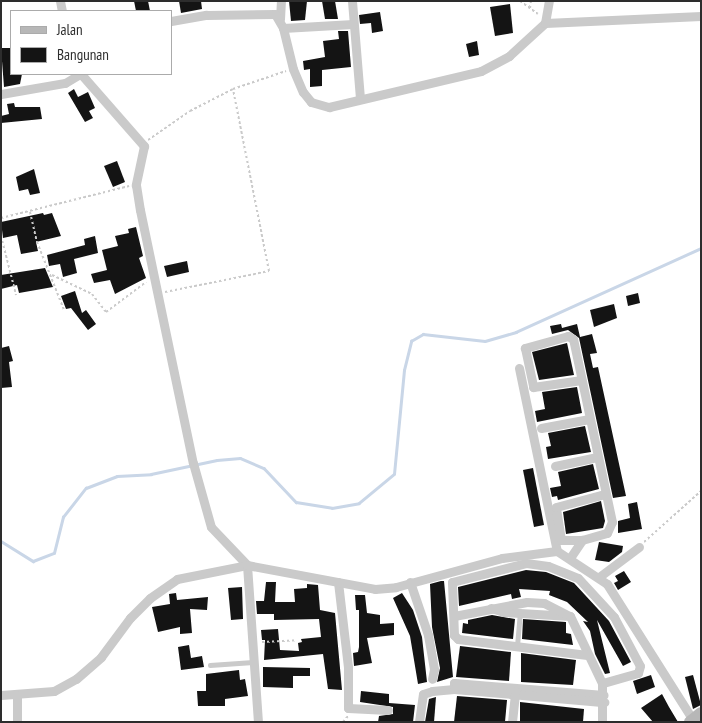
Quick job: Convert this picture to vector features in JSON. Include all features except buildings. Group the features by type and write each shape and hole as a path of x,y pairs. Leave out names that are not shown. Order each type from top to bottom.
{"street":[{"path":"281,1 282,24 293,69 304,92 319,106 329,107 481,71 509,56 545,20 548,1"},
{"path":"352,1 360,99"},
{"path":"172,21 270,13 282,24 353,24"},
{"path":"545,20 701,16"},
{"path":"1,94 65,83 78,75"},
{"path":"81,75 144,146 136,185 155,294 192,463 211,527 247,565 258,722"},
{"path":"581,380 533,387 525,348 571,336 581,380 605,494 611,528 582,540 561,540 556,507 605,494"},
{"path":"519,368 557,551"},
{"path":"541,428 589,419"},
{"path":"555,466 597,457"},
{"path":"570,558 582,540"},
{"path":"599,577 639,547"},
{"path":"1,695 54,691 76,679 101,657 130,618 163,586 177,579 247,565 375,589 502,558 557,551 599,577 695,718"},
{"path":"586,655 458,639 454,635 451,586 454,581 526,563 566,572 590,588 614,617 640,666 638,673 602,683"},
{"path":"338,582 348,667 348,708 388,710"},
{"path":"410,582 428,635 434,669 432,679"},
{"path":"454,616 514,602 544,603 570,616 586,655 602,683 604,698 602,722"},
{"path":"490,608 520,613 570,616"},
{"path":"419,722 424,693 454,689 454,683 515,692 604,698"},
{"path":"512,722 515,692"},
{"path":"17,695 17,722"}],"lane":[{"path":"517,646 520,613"},
{"path":"210,665 254,662"}],"path":[{"path":"520,1 545,20"},
{"path":"530,8 531,1"},
{"path":"144,146 155,133 190,111 233,89 293,69"},
{"path":"155,294 269,271 233,89"},
{"path":"1,218 136,185"},
{"path":"30,212 37,242 52,275 64,310"},
{"path":"1,236 16,295"},
{"path":"52,275 92,294 106,312 152,277"},
{"path":"639,547 701,491"},
{"path":"252,642 297,640"}],"waterway":[{"path":"1,541 33,561 54,553 63,517 86,488 117,476 151,474 217,460 240,458 264,468 296,502 332,508 359,503 394,474 404,370 411,341 423,334 485,341 516,332 701,248"}]}
